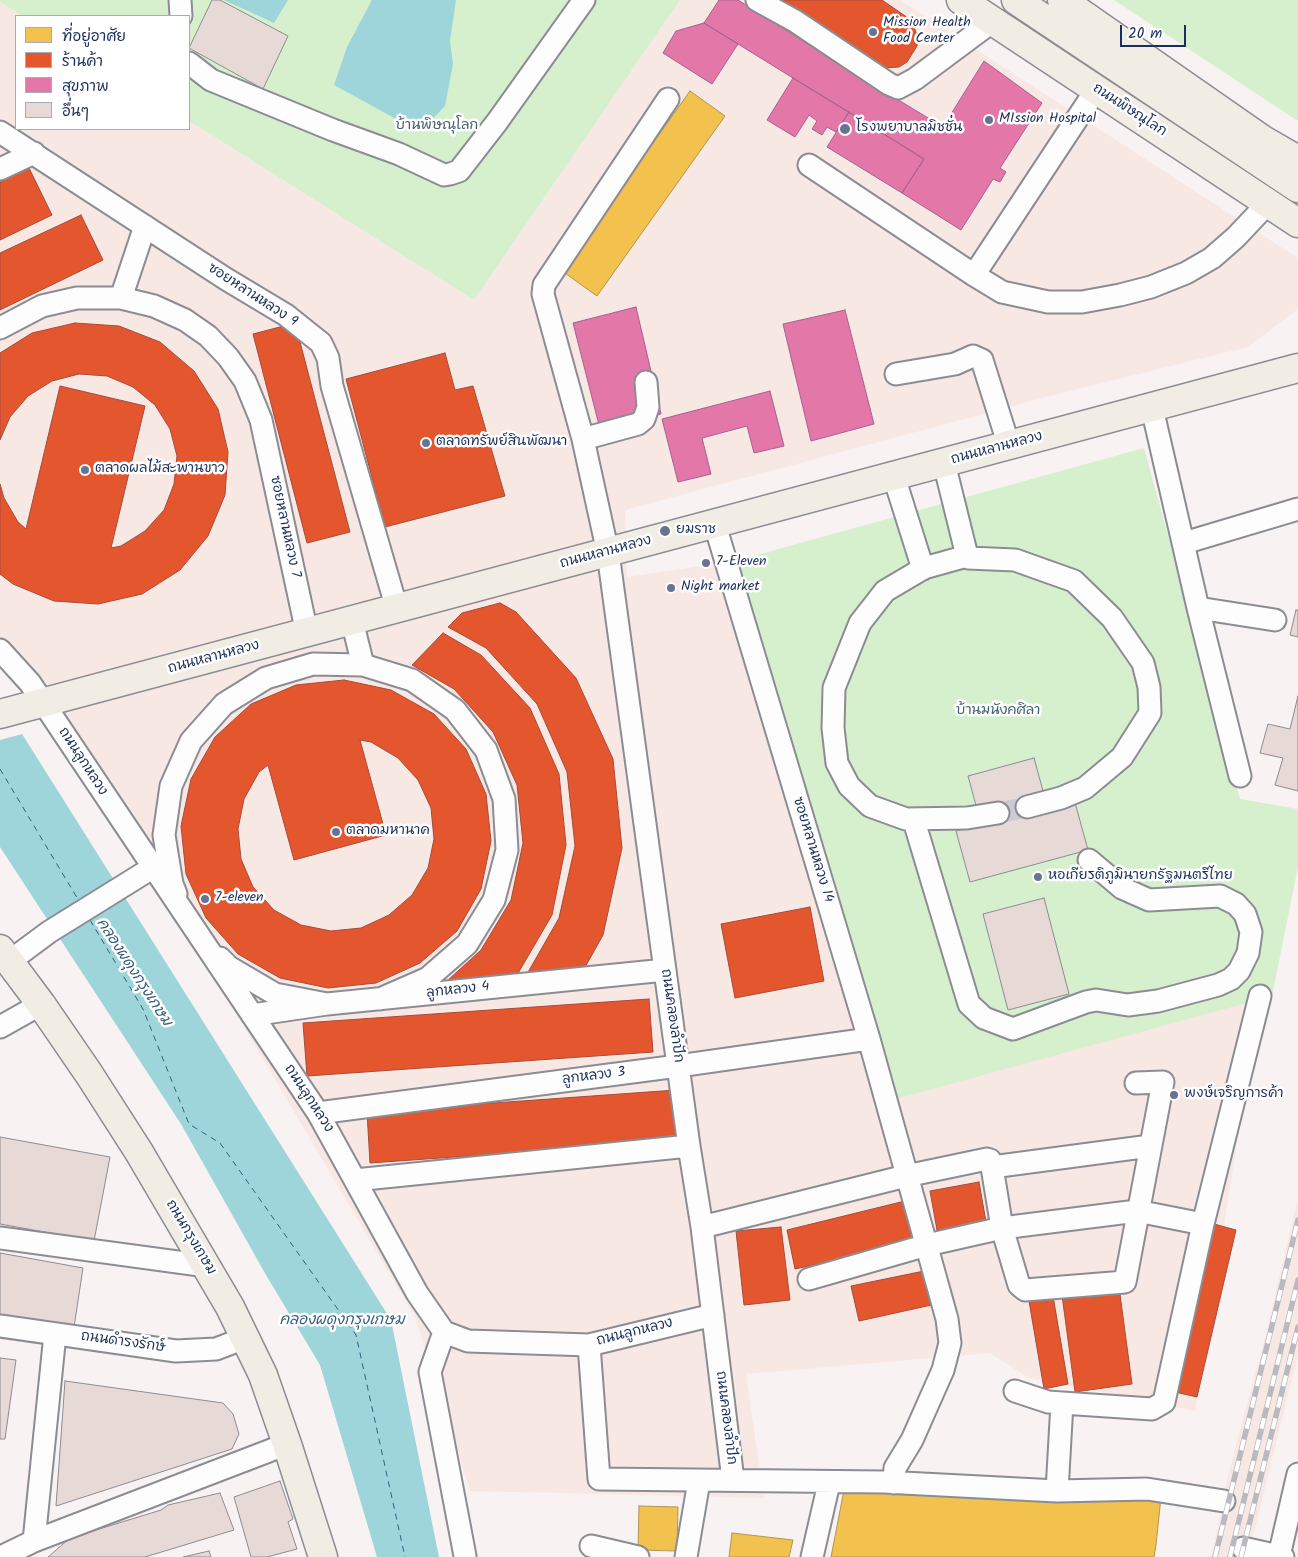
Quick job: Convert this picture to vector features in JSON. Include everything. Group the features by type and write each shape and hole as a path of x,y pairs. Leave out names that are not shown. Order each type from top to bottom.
{"main road":[{"name":"ถนนพิษณุโลก","path":"961,0 1298,222"},
{"path":"1016,0 1298,188"},
{"path":"1062,0 1263,140 1298,160"},
{"name":"ถนนหลานหลวง","path":"7,712 715,525 1298,368"},
{"name":"ถนนกรุงเกษม","path":"5,955 41,1004 114,1113 230,1307 262,1375 288,1444 323,1557"}],"street":[{"path":"180,0 181,15"},
{"path":"190,64 212,80 333,130 399,154 444,174 450,174 459,171 497,122 584,0"},
{"path":"757,0 795,21 889,84 898,88 915,79 992,21"},
{"path":"974,275 1096,90"},
{"name":"ถนนคลองลำปัก","path":"668,99 544,285 543,294 583,439 608,553 689,1146 702,1227 733,1480"},
{"name":"ซอยหลานหลวง 9","path":"0,132 286,315 321,343 328,358 332,386 396,609"},
{"path":"0,169 34,154"},
{"path":"809,166 1002,292 1048,302 1082,302 1120,295 1151,287 1186,273 1212,258 1236,237 1268,203"},
{"path":"121,298 145,226"},
{"name":"ซอยหลานหลวง 7","path":"0,328 12,320 51,304 77,298 121,298 154,306 185,320 208,336 228,357 245,381 261,420 307,633"},
{"path":"896,374 955,364 973,356 982,360 1010,446"},
{"path":"583,439 638,424 644,419 648,408 646,382"},
{"path":"1152,408 1198,608 1240,776"},
{"path":"944,463 967,556"},
{"path":"894,477 923,569"},
{"path":"1184,543 1298,509"},
{"name":"ซอยหลานหลวง 14","path":"715,525 869,1039 947,1319 950,1343 943,1370 912,1440 896,1468 894,1483"},
{"path":"998,813 967,818 914,821 870,806 849,786 837,763 833,728 834,688 860,623 885,591 923,569 967,556 968,558 1015,560 1074,581 1112,618 1143,663 1149,687 1150,713 1122,756 1085,788 1062,798 1028,807"},
{"path":"1198,608 1275,620"},
{"path":"352,621 363,665"},
{"name":"ถนนลูกหลวง","path":"0,650 30,683 152,868 318,1112 417,1293 444,1332 468,1341 589,1344 712,1315"},
{"path":"327,1004 275,994 229,967 193,929 172,884 164,835 171,786 191,741 224,704 266,678 313,664 363,665 412,680 455,710 486,750 504,799 507,850 494,900 467,944 428,978 380,999"},
{"path":"914,821 969,1004 984,1018 1013,1029 1096,1000 1128,1005 1158,1001 1218,985 1231,979 1239,971 1248,953 1251,932 1245,914 1236,904 1220,896 1149,900 1122,888 1089,860"},
{"path":"5,955 49,932 152,868"},
{"name":"ลูกหลวง 4","path":"252,1015 327,1004 665,970"},
{"path":"1015,1391 1048,1402 1152,1409 1164,1402 1203,1224 1260,996"},
{"path":"0,1027 41,1004"},
{"name":"ลูกหลวง 3","path":"318,1112 678,1066 869,1039"},
{"path":"702,1227 906,1176 987,1159 990,1160 992,1167 1002,1228 1019,1285 1025,1290 1125,1282 1163,1082 1136,1083"},
{"path":"355,1180 689,1146"},
{"path":"992,1167 1150,1146"},
{"path":"809,1279 927,1245 1002,1228 1137,1212 1203,1224"},
{"path":"0,1238 207,1266"},
{"name":"ถนนดำรงรักษ์","path":"0,1326 190,1351 216,1349 245,1338"},
{"path":"444,1332 430,1372 465,1556"},
{"path":"34,1541 55,1334"},
{"path":"589,1344 599,1479 894,1483 1057,1491 1147,1489 1224,1501"},
{"path":"1057,1491 1062,1403"},
{"path":"1,1557 34,1541 288,1444"},
{"path":"1243,1548 1281,1556 1298,1474"},
{"path":"686,1557 699,1481"},
{"path":"812,1557 829,1483"},
{"path":"591,1546 638,1557"}],"shaded area":[{"path":"680,0 900,0 1298,258 1298,309 1248,347 1054,395 625,510 627,577 735,561 1260,996 1195,1411 1027,1377 990,1353 746,1374 764,1498 470,1491 415,1317 59,713 0,638 0,2 20,15 15,15 15,130 190,130 190,122 474,300"},
{"path":"1298,1198 1298,1354 1248,1557 1211,1557 1230,1468 1266,1334"}],"green space":[{"name":"บ้านพิษณุโลก","path":"0,0 680,0 474,300 190,122 190,15 20,15 0,2"},
{"path":"1114,0 1298,0 1298,121"},
{"name":"บ้านมนังคศิลา","path":"1144,448 1240,799 1298,809 1298,867 1272,996 892,1100 735,561"}],"water":[{"path":"224,0 288,0 274,23"},
{"path":"372,0 456,0 450,41 453,64 445,106 420,132 334,85 347,47"},
{"name":"คลองผดุงกรุงเกษม","path":"0,699 391,1320 439,1557 377,1557 320,1365 266,1275 181,1124 0,847"}],"pier":[{"path":"0,696 2,698 26,733 0,740"}],"building: ที่อยู่อาศัย":[{"path":"690,91 725,116 597,296 562,271"},
{"path":"844,1490 1161,1497 1154,1557 831,1557"},
{"path":"639,1506 678,1507 677,1551 638,1550"},
{"path":"732,1533 793,1540 789,1557 729,1557"}],"building: ร้านค้า":[{"path":"768,0 882,0 911,20 918,37 917,46 907,62 899,67 881,68"},
{"path":"29,168 52,215 0,240 0,182"},
{"path":"81,215 103,260 0,310 0,253"},
{"name":"ตลาดผลไม้สะพานขาว","path":"75,323 119,326 160,342 194,371 218,409 228,452 225,495 208,536 180,570 142,594 98,604 54,601 13,584 0,574 0,484 4,498 18,522 26,529 60,386 145,406 111,548 121,546 145,531 164,510 174,484 177,456 170,429 155,405 133,387 107,376 79,374 52,381 28,396 10,417 0,440 0,353 32,333"},
{"path":"295,323 350,532 307,543 253,334"},
{"name":"ตลาดทรัพย์สินพัฒนา","path":"445,353 455,390 473,386 505,496 385,527 346,379"},
{"path":"500,603 516,612 576,678 613,759 622,848 603,935 584,969 527,974 559,918 575,846 567,772 537,704 486,648 448,627 462,613"},
{"path":"443,633 481,655 530,708 559,774 566,845 552,915 517,975 447,981 481,950 511,900 523,843 517,785 493,732 454,689 412,665"},
{"name":"ตลาดมหานาค","path":"344,680 391,690 434,714 466,749 486,794 491,841 481,889 457,931 420,963 376,983 328,988 280,978 238,954 206,918 186,874 181,826 191,779 215,737 251,704 296,685","holes":["360,740 371,742 398,758 418,780 431,808 434,839 428,868 412,895 389,915 361,928 331,931 301,925 274,910 253,887 241,859 238,829 244,799 259,772 268,765 294,860 386,835"]},
{"path":"810,907 824,981 735,998 721,924"},
{"path":"649,999 653,1052 307,1076 303,1023"},
{"path":"676,1090 679,1141 370,1163 367,1112"},
{"path":"979,1182 986,1222 937,1230 930,1191"},
{"path":"909,1200 918,1242 795,1269 787,1230"},
{"path":"1214,1224 1236,1230 1197,1397 1175,1392"},
{"path":"781,1227 790,1300 744,1305 736,1231"},
{"path":"929,1270 936,1304 859,1321 851,1286"},
{"path":"1119,1287 1132,1384 1075,1392 1062,1295"},
{"path":"1053,1296 1068,1384 1044,1389 1029,1301"}],"building: สุขภาพ":[{"name":"MIssion Hospital","path":"719,0 738,0 824,54 827,49 872,84 943,127 984,61 1042,103 1000,168 1006,172 1000,182 993,179 961,230 902,193 924,159 704,23"},
{"path":"704,23 738,44 712,84 663,53 676,31"},
{"path":"793,78 849,112 836,132 827,127 822,135 812,129 817,121 809,115 795,137 767,120"},
{"path":"849,112 924,159 902,193 827,147"},
{"path":"636,307 661,414 600,429 573,323"},
{"path":"845,310 874,424 811,441 783,324"},
{"path":"770,391 784,446 754,453 747,426 702,438 711,474 678,482 662,419"}],"building: อื่นๆ":[{"path":"212,0 220,0 288,36 263,89 190,49"},
{"path":"1296,610 1298,610 1298,637 1290,635"},
{"path":"1298,696 1298,791 1275,785 1283,758 1260,753 1268,724 1290,729"},
{"path":"1034,758 1043,791 1025,796 1029,811 1074,799 1088,850 970,882 956,831 1000,819 977,809 968,776"},
{"path":"1044,898 1069,994 1008,1010 983,914"},
{"path":"0,1137 110,1157 94,1241 0,1224"},
{"path":"0,1253 83,1268 74,1327 0,1316"},
{"path":"0,1358 16,1360 5,1439 0,1439"},
{"path":"65,1381 223,1403 233,1414 239,1434 232,1449 56,1506"},
{"path":"280,1481 293,1519 288,1522 297,1549 267,1557 251,1557 234,1497"},
{"path":"220,1493 234,1530 145,1557 48,1557 70,1538 161,1510 168,1505"},
{"path":"209,1551 211,1557 183,1557"}],"ferry route":[{"path":"0,769 79,901"},
{"path":"90,920 143,1009 189,1124 220,1143 356,1335 405,1557"}],"tunnel":[{"path":"998,813 1027,807"}],"railway":[{"path":"1215,1557 1298,1220"},
{"path":"1230,1557 1298,1280"},
{"path":"1241,1557 1298,1327"}],"place":[{"name":"Mission Health Food Center","path":"873,32"},
{"name":"MIssion Hospital","path":"989,120"},
{"name":"โรงพยาบาลมิชชั่น","path":"845,129"},
{"name":"ตลาดทรัพย์สินพัฒนา","path":"426,443"},
{"name":"ตลาดผลไม้สะพานขาว","path":"85,470"},
{"name":"ยมราช","path":"665,531"},
{"name":"7-Eleven","path":"706,563"},
{"name":"Night market","path":"671,588"},
{"name":"ตลาดมหานาค","path":"336,832"},
{"name":"หอเกียรติภูมินายกรัฐมนตรีไทย","path":"1038,877"},
{"name":"7-eleven","path":"205,899"},
{"name":"พงษ์เจริญการค้า","path":"1174,1095"}]}
